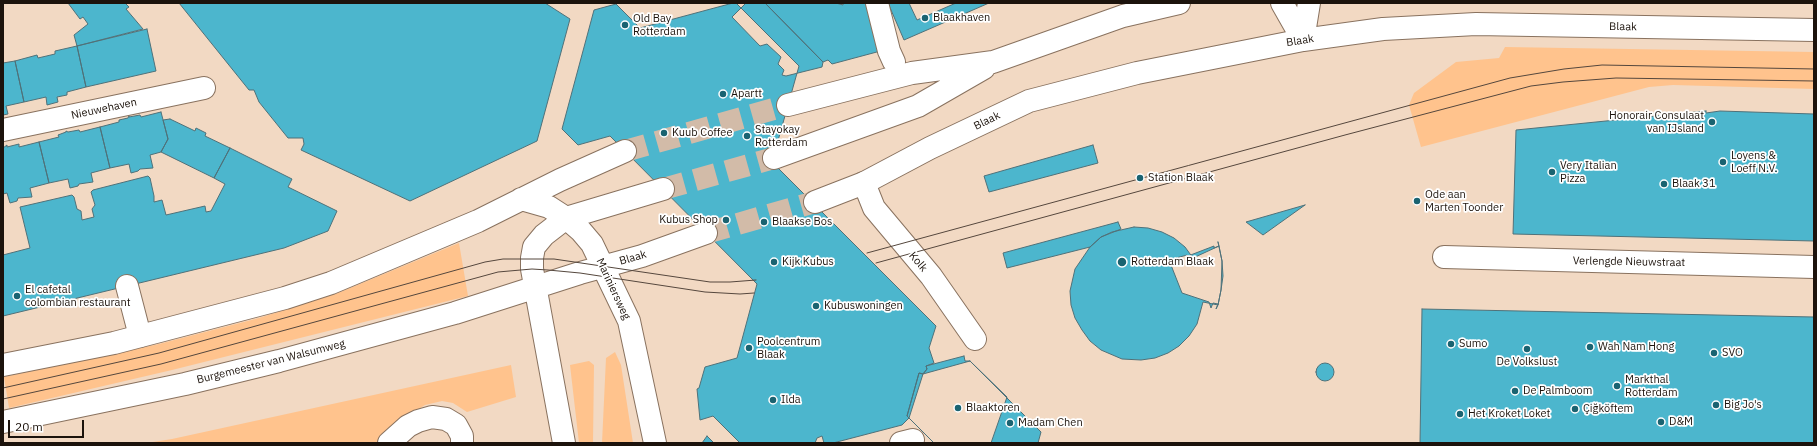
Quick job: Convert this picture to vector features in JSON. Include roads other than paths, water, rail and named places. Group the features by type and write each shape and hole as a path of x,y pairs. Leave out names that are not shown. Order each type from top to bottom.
{"main road":[{"path":"877,3 889,51 894,62"},
{"path":"774,158 918,106 993,62 1123,16 1178,3"},
{"path":"1282,3 1303,40"},
{"path":"1303,40 1309,3"},
{"name":"Blaak","path":"815,202 864,183 930,148 1029,101 1137,73 1303,40 1384,29 1476,24 1814,30"},
{"path":"788,105 912,73 993,62"},
{"name":"Nieuwehaven","path":"3,130 204,88"},
{"path":"3,365 140,336 285,298 331,283 478,222 521,199 625,151"},
{"name":"Kolk","path":"864,183 874,208 931,276 975,339"},
{"path":"564,443 532,269 534,247 544,235 566,218 663,189"},
{"name":"Mariniersweg","path":"521,199 549,207 566,218 581,231 592,244 604,266 629,321 655,443"},
{"name":"Blaak","path":"536,288 604,266 642,256 706,234"},
{"name":"Verlengde Nieuwstraat","path":"1444,257 1814,267"},
{"path":"127,286 140,336"},
{"name":"Burgemeester van Walsumweg","path":"3,422 185,384 279,361 455,313 536,288"},
{"path":"389,443 408,426 432,417 446,419 456,425 462,436 462,443"}],"tunnel":[{"path":"625,151 788,105"},
{"path":"663,189 774,158"},
{"path":"706,233 815,202"}],"tram line":[{"path":"867,253 1510,78 1564,69 1602,65 1814,69"},
{"path":"876,263 1345,135 1531,86 1616,78 1814,81"},
{"path":"3,388 159,353 485,262 503,259 554,259 710,282 756,280"},
{"path":"3,399 161,364 498,272 532,269 548,270 580,273 705,292 740,294 754,293"}],"place":[{"name":"Blaakhaven","path":"925,18"},
{"name":"Old Bay Rotterdam","path":"625,25"},
{"name":"Apartt","path":"723,94"},
{"name":"Honorair Consulaat van IJsland","path":"1712,122"},
{"name":"Kuub Coffee","path":"664,133"},
{"name":"Stayokay Rotterdam","path":"747,136"},
{"name":"Loyens & Loeff N.V.","path":"1723,162"},
{"name":"Very Italian Pizza","path":"1552,172"},
{"name":"Station Blaak","path":"1140,178"},
{"name":"Blaak 31","path":"1664,184"},
{"name":"Ode aan Marten Toonder","path":"1417,201"},
{"name":"Kubus Shop","path":"726,220"},
{"name":"Blaakse Bos","path":"764,222"},
{"name":"Kijk Kubus","path":"774,262"},
{"name":"Rotterdam Blaak","path":"1122,262"},
{"name":"El cafetal colombian restaurant","path":"17,296"},
{"name":"Kubuswoningen","path":"816,306"},
{"name":"Sumo","path":"1451,344"},
{"name":"Wah Nam Hong","path":"1590,347"},
{"name":"Poolcentrum Blaak","path":"749,348"},
{"name":"De Volkslust","path":"1527,349"},
{"name":"SVO","path":"1714,353"},
{"name":"Markthal Rotterdam","path":"1617,386"},
{"name":"De Palmboom","path":"1515,391"},
{"name":"Ilda","path":"773,400"},
{"name":"Big Jo's","path":"1716,405"},
{"name":"Blaaktoren","path":"958,408"},
{"name":"Çiğköftem","path":"1575,409"},
{"name":"Het Kroket Loket","path":"1460,414"},
{"name":"D&M","path":"1661,422"},
{"name":"Madam Chen","path":"1010,423"}]}
